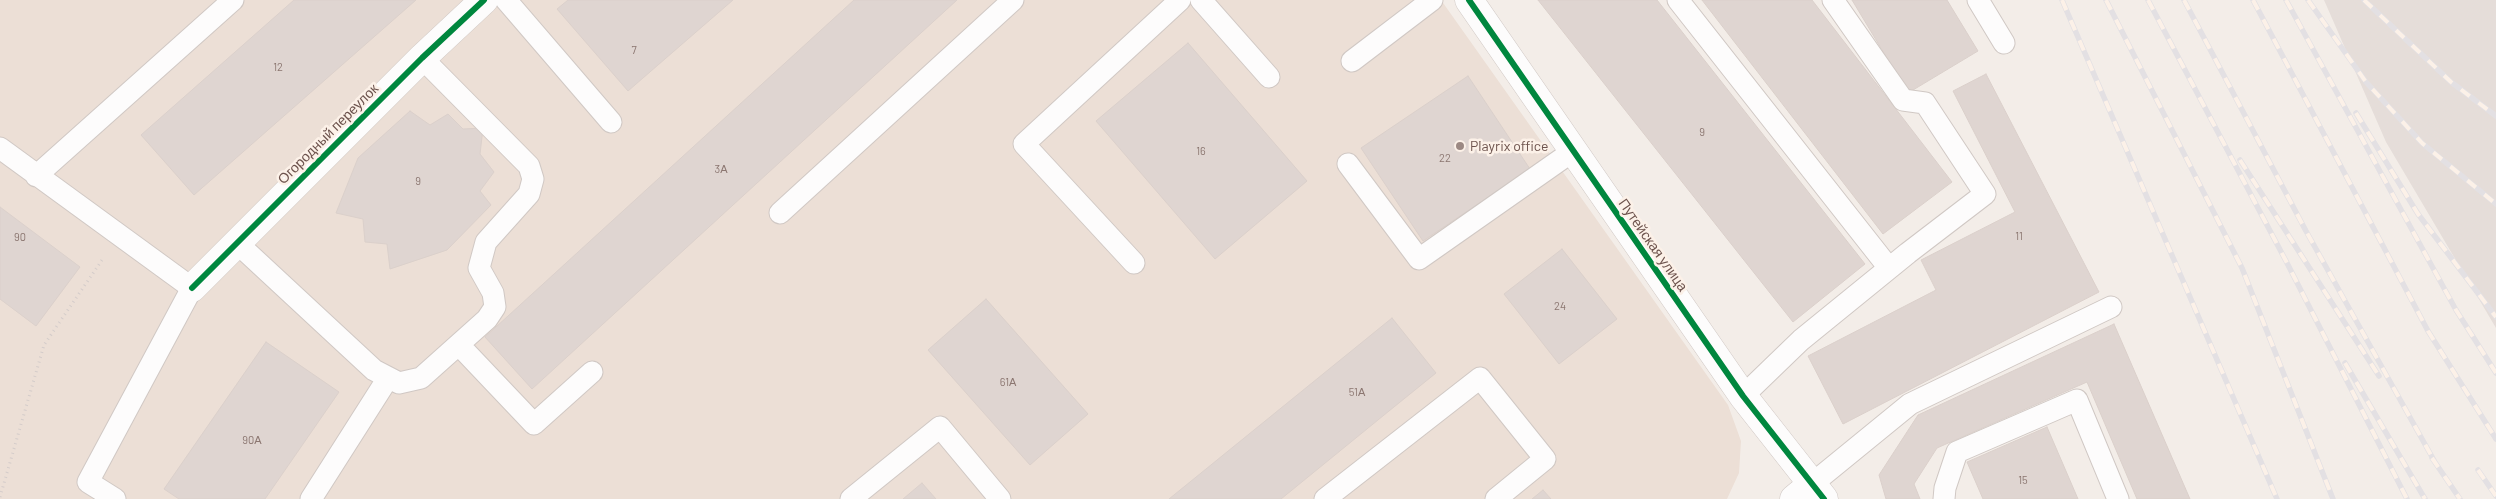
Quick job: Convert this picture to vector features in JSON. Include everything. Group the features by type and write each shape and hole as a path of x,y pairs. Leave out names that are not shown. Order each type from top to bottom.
{"street":[{"name":"Огородный переулок","path":"192,288 422,58 484,0"},
{"name":"Путейская улица","path":"1469,0 1810,494"}],"lane":[{"path":"36,176 233,0"},
{"path":"506,0 611,122"},
{"path":"780,213 1012,0"},
{"path":"1201,0 1269,77"},
{"path":"1352,61 1432,0"},
{"path":"1678,0 1889,268"},
{"path":"1743,396 1802,340 1889,268 1985,194 1925,103 1902,100 1834,0"},
{"path":"1978,0 2004,43"},
{"path":"1134,263 1024,144 1175,2"},
{"path":"236,242 374,370 399,383 421,378 487,319 495,307 493,293 479,268 486,242 530,194 533,179 528,166 422,58"},
{"path":"0,148 192,288 88,482 116,499"},
{"path":"1348,164 1419,259 1573,151"},
{"path":"1810,494 1910,404 2111,307"},
{"path":"458,344 534,424 592,372"},
{"path":"311,499 388,378"},
{"path":"1325,499 1480,378 1545,459 1496,499"},
{"path":"1944,499 1945,488 1957,452 2077,400 2118,499"},
{"path":"851,499 940,427 1000,499"}],"path":[{"path":"0,498 44,345 119,234"}],"shaded area":[{"path":"0,0 1441,0 1728,405 1741,441 1739,473 1727,499 0,499"},
{"path":"2324,0 2496,0 2496,328 2386,142"}],"building":[{"path":"294,0 416,0 194,195 141,135"},
{"path":"568,0 733,0 628,91 557,9"},
{"path":"854,0 957,0 532,389 485,337"},
{"path":"1538,0 1657,0 1865,264 1793,322"},
{"path":"1702,0 1812,0 1952,182 1883,234"},
{"path":"1852,0 1947,0 1978,51 1908,93"},
{"path":"1188,43 1307,181 1215,259 1096,121"},
{"path":"1986,74 2099,292 1843,424 1808,356 1936,290 1921,260 2015,212 1953,91"},
{"path":"1468,76 1530,169 1423,241 1361,148"},
{"path":"410,111 430,125 448,114 463,129 483,128 480,154 494,172 480,191 491,205 447,250 390,269 387,244 365,242 363,219 336,213 358,158"},
{"path":"0,207 80,267 36,326 0,299"},
{"path":"1562,249 1617,319 1559,364 1504,294"},
{"path":"986,299 1088,414 1030,465 928,350"},
{"path":"1392,318 1436,373 1281,499 1169,499"},
{"path":"2114,324 2190,499 2137,499 2087,382 1937,448 1914,484 1920,499 1886,499 1879,475 1918,415"},
{"path":"266,342 339,392 265,499 179,499 164,489"},
{"path":"2047,427 2078,499 1983,499 1967,462"},
{"path":"922,483 936,499 903,499"},
{"path":"1543,490 1551,499 1532,499"}],"railway":[{"path":"2062,0 2277,499"},
{"path":"2106,0 2242,268 2333,499"},
{"path":"2148,0 2286,261 2407,499"},
{"path":"2184,0 2306,231 2436,464"},
{"path":"2253,0 2428,331 2496,439"},
{"path":"2286,0 2456,310 2496,373"},
{"path":"2308,0 2366,82 2422,143 2496,204"},
{"path":"2364,0 2451,82 2496,116"},
{"path":"2356,113 2418,214 2496,317"},
{"path":"2240,160 2379,376"},
{"path":"2345,363 2425,499"},
{"path":"2432,458 2460,499"},
{"path":"2478,470 2496,496"}],"cycle path":[{"path":"192,288 422,58 484,0"},
{"path":"1469,0 1743,396 1824,499"}],"place":[{"name":"Playrix office","path":"1460,146"}]}
